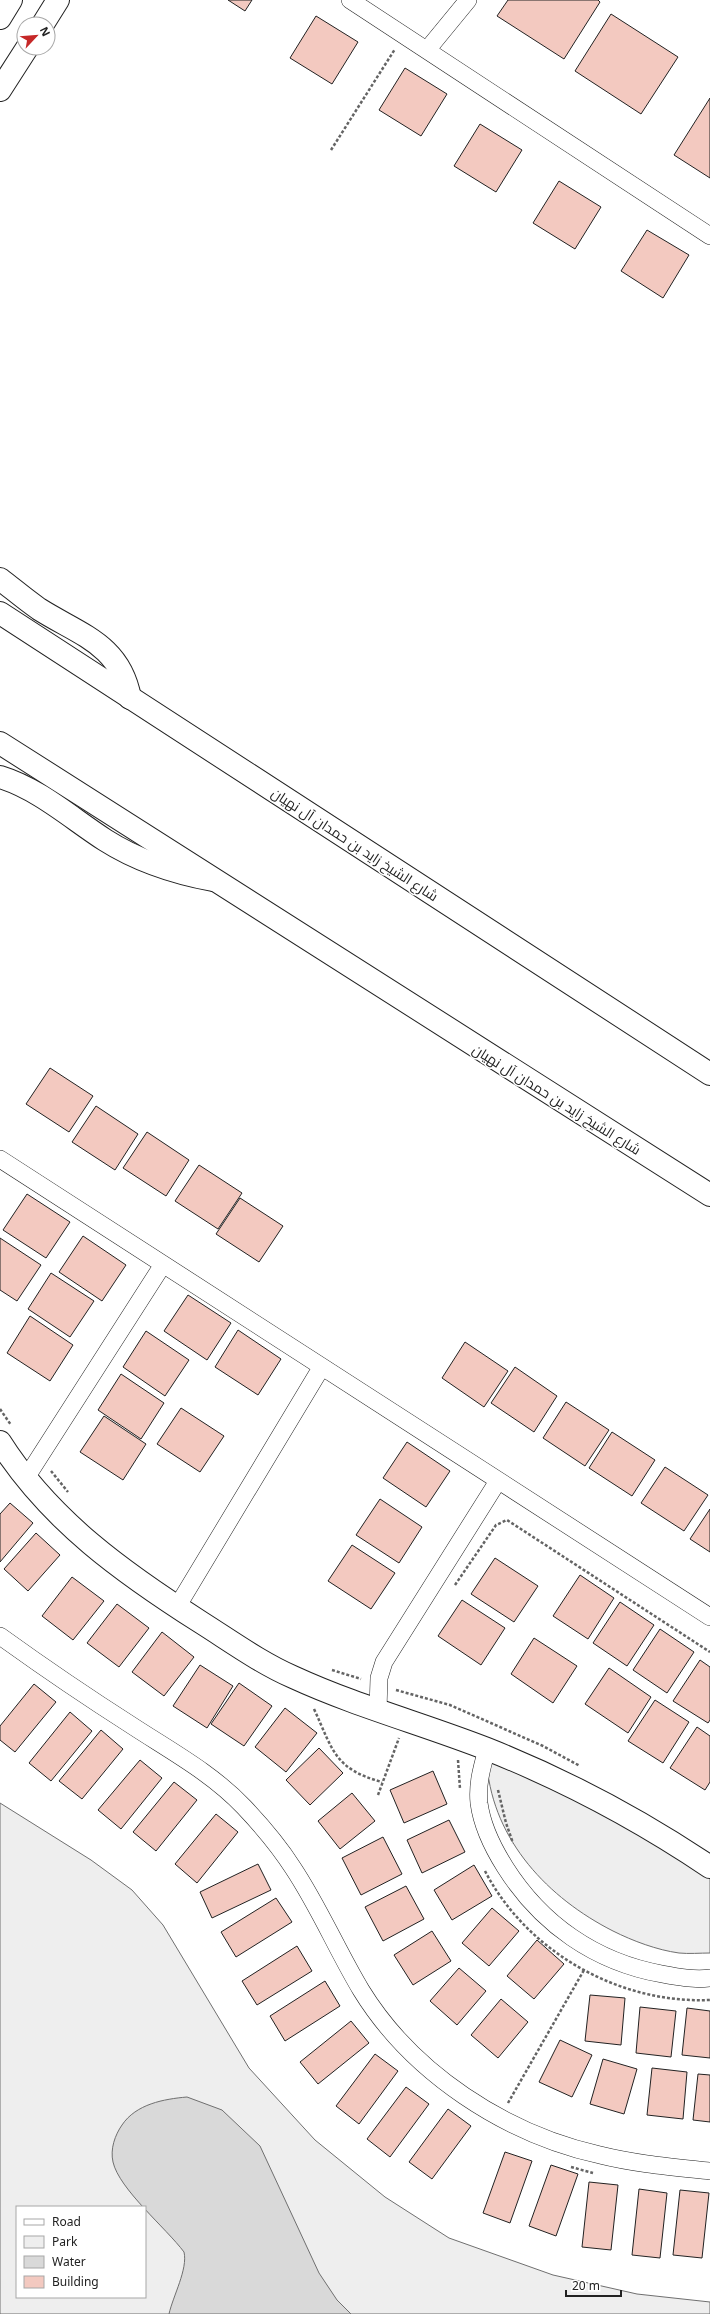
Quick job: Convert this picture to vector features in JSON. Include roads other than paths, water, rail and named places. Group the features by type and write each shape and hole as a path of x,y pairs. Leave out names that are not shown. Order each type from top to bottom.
{"main road":[{"path":"0,18 11,0"},
{"path":"47,16 58,0"},
{"path":"0,90 22,56"},
{"path":"0,579 39,609 98,643 112,655 122,670 130,698"},
{"name":"شارع الشيخ زايد بن حمدان آل نهيان","path":"0,613 710,1074"},
{"name":"شارع الشيخ زايد بن حمدان آل نهيان","path":"0,743 710,1196"},
{"path":"0,777 37,794 126,852 168,869 213,880"},
{"path":"8,1436 26,1478 48,1503 85,1540 120,1569 253,1655 291,1676 330,1693 487,1749 550,1776 616,1809 679,1846 710,1867"}],"street":[{"path":"350,0 710,236"},
{"path":"427,50 468,0"},
{"path":"0,1160 162,1266 710,1618"},
{"path":"26,1478 162,1266"},
{"path":"177,1607 321,1368"},
{"path":"378,1710 378,1685 380,1669 498,1481"},
{"path":"0,1636 80,1693 208,1776 241,1804 271,1837 294,1869 362,1992 390,2030 424,2065 500,2117 538,2136 600,2155 710,2171"},
{"path":"487,1749 478,1784 479,1803 490,1842 511,1876 528,1899 548,1920 570,1938 594,1952 621,1964 648,1972 677,1977 710,1978"}],"water":[{"path":"187,2097 222,2110 260,2146 319,2273 337,2300 351,2314 169,2314 184,2266 184,2252 146,2210 146,2206 142,2206 124,2184 117,2173 113,2162 112,2152 115,2138 119,2129 128,2118 143,2107 169,2099"}]}
